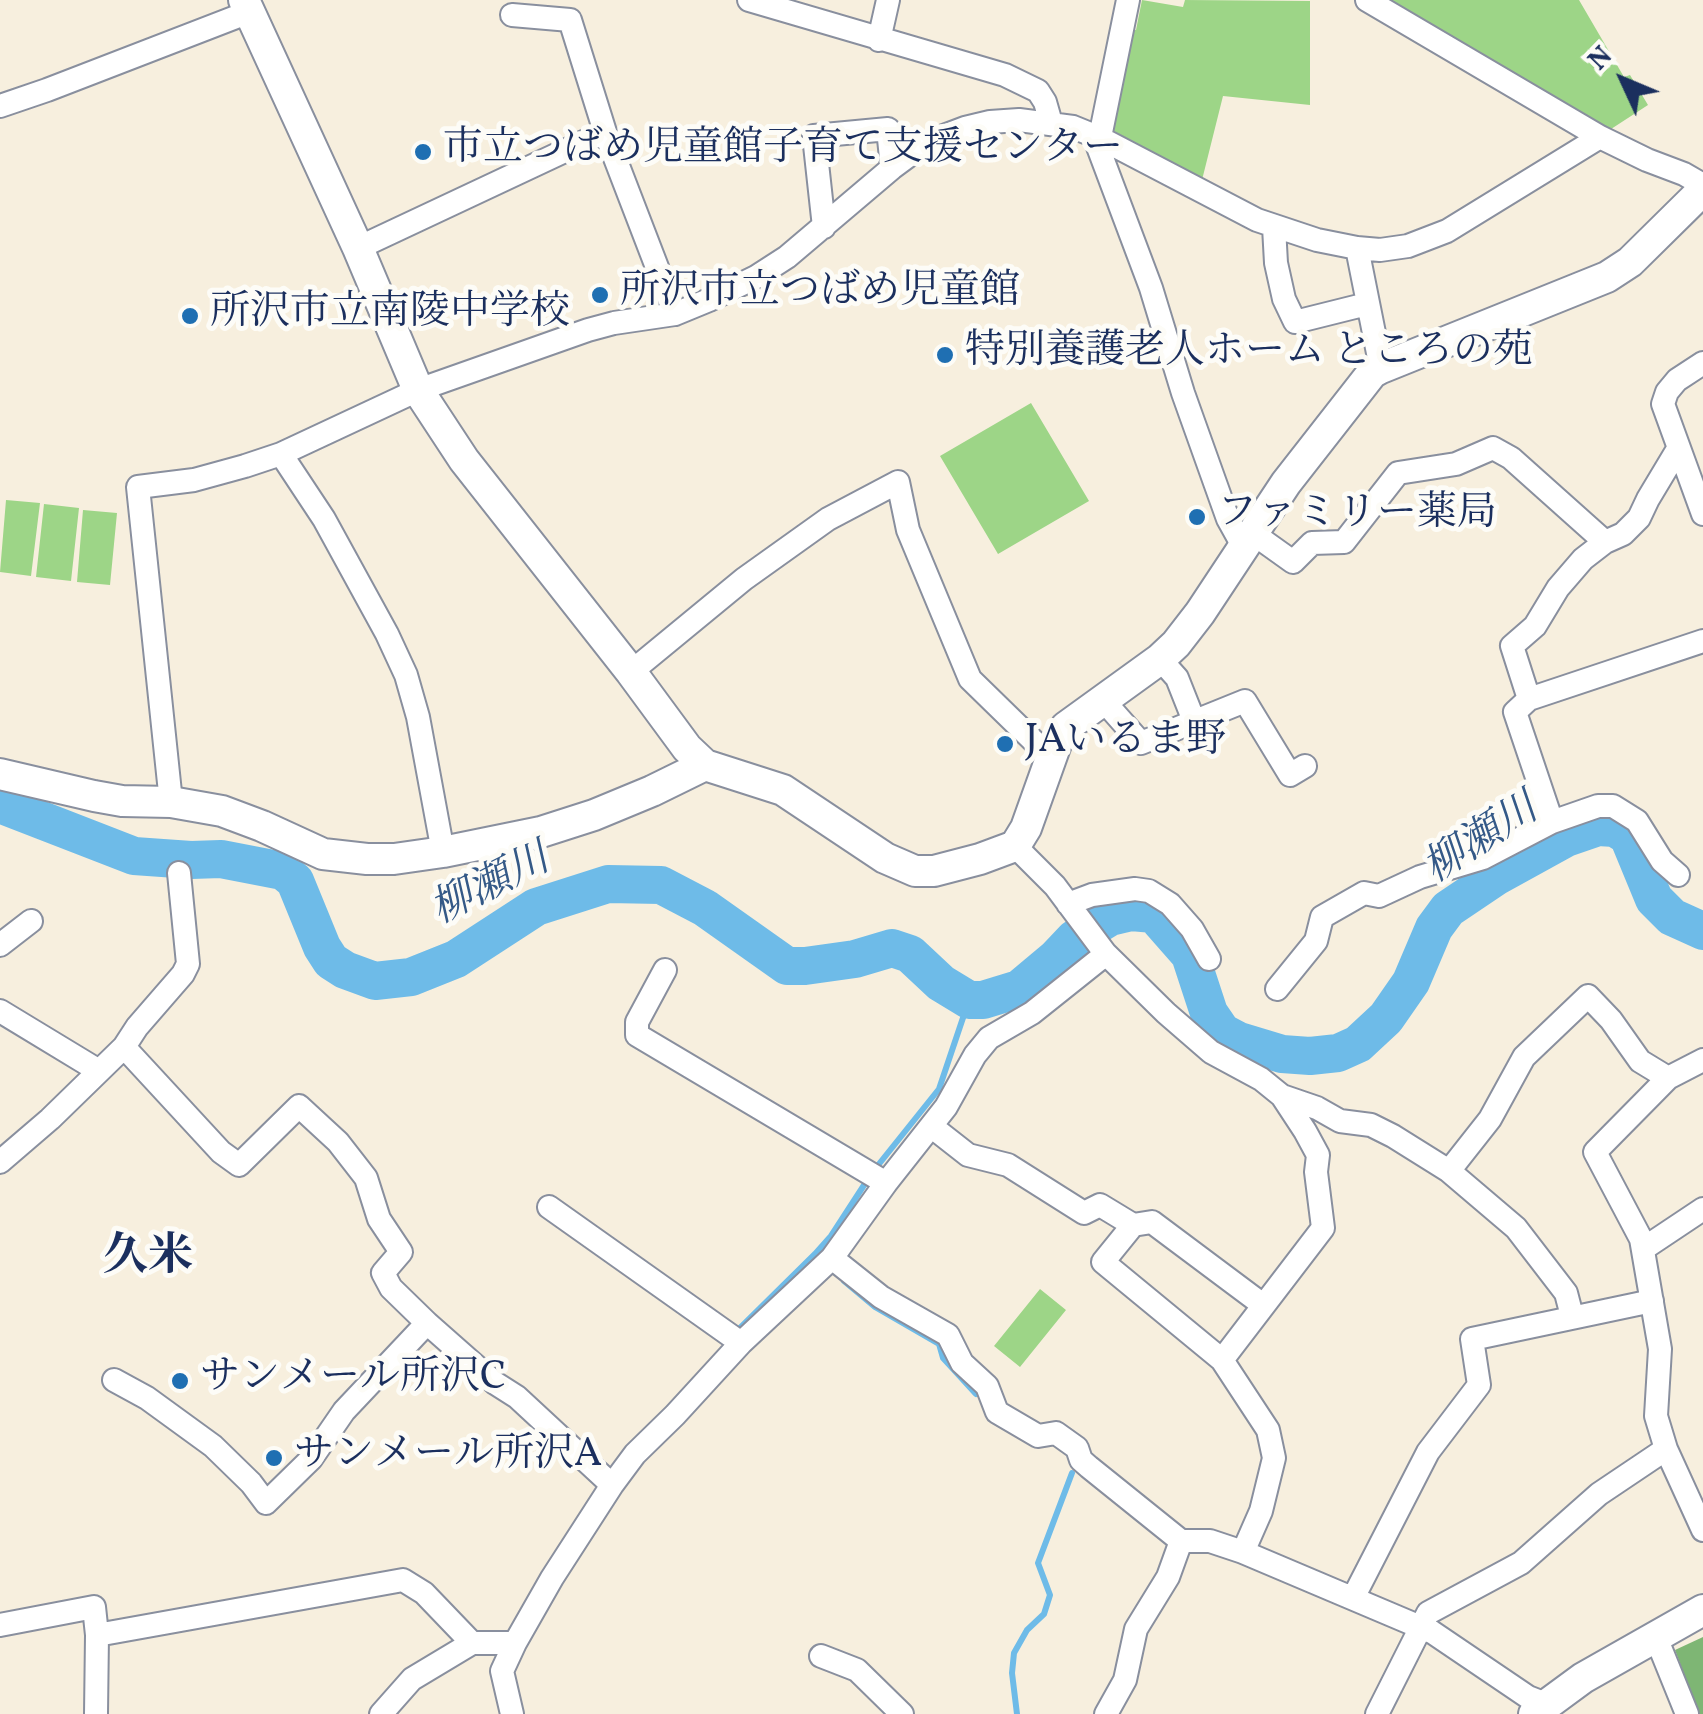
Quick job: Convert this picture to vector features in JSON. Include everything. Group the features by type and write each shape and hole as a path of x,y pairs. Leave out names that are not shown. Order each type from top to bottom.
{"street":[{"path":"748,0 1006,74 1038,90 1051,123"},
{"path":"879,40 888,0"},
{"path":"1128,0 1098,147 1151,288 1228,519 1247,539 1293,562 1312,542 1344,542 1398,473 1456,464 1492,448 1511,458 1605,542"},
{"path":"0,106 247,6 418,390 464,460 687,748 704,765 783,790 885,858 914,871 934,871 1015,846 1066,728 1176,644 1304,459 1372,373 1608,277 1630,262 1703,187 1684,174 1600,137 1368,0"},
{"path":"512,15 570,20 605,132 674,314"},
{"path":"171,802 138,486 216,476 280,454 418,390 588,330 674,314 756,277 787,258 892,168 936,139 990,122 1019,120 1073,127 1274,226 1316,240 1380,250 1426,241 1600,137"},
{"path":"824,227 814,136 888,129 892,168"},
{"path":"358,248 605,132"},
{"path":"1274,226 1276,263 1284,299 1295,322 1367,304"},
{"path":"1357,248 1381,368"},
{"path":"1701,502 1663,404 1677,380 1703,363"},
{"path":"1529,699 1512,646 1535,626 1558,588 1583,559 1640,518 1678,449"},
{"path":"280,454 324,518 406,675 418,716 443,852"},
{"path":"630,672 744,579 828,518 898,482 908,530 970,679 1051,758"},
{"path":"1552,822 1514,712 1529,699 1703,642"},
{"path":"1160,659 1177,678 1194,721"},
{"path":"1103,700 1141,743 1244,701 1290,775 1304,766"},
{"path":"0,774 94,796 171,802 222,811 323,854 394,859 565,826 704,765"},
{"path":"1276,990 1316,941 1322,917 1364,893 1380,896 1420,877 1483,858 1552,822 1598,806 1614,806 1637,821 1662,861 1678,875"},
{"path":"1015,846 1038,867 1106,954 1153,1001 1210,1052 1261,1079 1282,1096 1318,1155 1316,1172 1323,1228 1222,1360"},
{"path":"0,1162 124,1046 183,974 188,964 178,873"},
{"path":"1068,904 1092,895 1134,888 1149,891 1170,904 1192,929 1209,959"},
{"path":"0,945 31,921"},
{"path":"512,1714 502,1671 515,1643 552,1578 635,1454 741,1344 832,1258 876,1176 946,1107 989,1038 1032,1013 1106,954"},
{"path":"664,970 637,1022 637,1035 876,1176"},
{"path":"1449,1171 1490,1119 1524,1057 1588,996 1640,1061 1668,1078"},
{"path":"0,1012 98,1071"},
{"path":"124,1046 221,1152 238,1165 299,1106 338,1142 366,1178 379,1219 401,1252 384,1272 391,1288 612,1485"},
{"path":"1703,1060 1668,1078 1596,1152 1640,1239 1660,1349 1656,1416 1666,1448 1694,1486 1703,1530"},
{"path":"1282,1096 1340,1121 1371,1125 1449,1171 1516,1228 1566,1293 1572,1316"},
{"path":"930,1126 968,1155 1008,1165 1084,1214 1100,1204 1133,1225 1152,1222 1263,1305"},
{"path":"549,1207 741,1344"},
{"path":"1643,1250 1703,1209"},
{"path":"1133,1225 1104,1262 1222,1360 1268,1430 1274,1458 1261,1511 1243,1552"},
{"path":"832,1258 881,1297 948,1335 962,1363 988,1386 998,1412 1038,1436 1056,1433 1077,1448 1081,1460 1089,1467 1181,1541 1210,1542 1243,1552 1432,1632 1540,1709 1584,1678 1703,1610"},
{"path":"1353,1598 1428,1452 1479,1385 1472,1338 1652,1301"},
{"path":"114,1380 214,1446 266,1503 311,1459 344,1411 427,1323"},
{"path":"1377,1714 1428,1612 1520,1563 1599,1494 1666,1448"},
{"path":"1106,1714 1125,1680 1136,1629 1168,1576 1181,1541"},
{"path":"97,1635 403,1580 424,1593 472,1643"},
{"path":"0,1625 94,1607 96,1714"},
{"path":"1656,1635 1683,1713"},
{"path":"381,1714 412,1679 472,1643 515,1643"},
{"path":"821,1656 858,1670 902,1714"}],"green space":[{"path":"1142,0 1183,7 1185,0 1310,1 1310,105 1223,96 1202,180 1112,130 1129,29 1136,30"},
{"path":"1382,0 1579,0 1624,77 1630,75 1648,105 1608,131"},
{"path":"1031,403 1089,501 998,554 940,456"},
{"path":"6,500 40,503 31,576 0,572"},
{"path":"44,504 79,508 71,581 36,577"},
{"path":"83,510 117,513 110,585 77,582"},
{"path":"1040,1289 1066,1310 1020,1367 994,1346"},
{"path":"1703,1637 1703,1714 1699,1714 1675,1650"}],"waterway":[{"name":"柳瀬川","path":"0,804 134,856 221,859 283,871 295,881 331,961 375,981 411,977 456,959 536,907 608,884 661,885 705,908 787,966 855,959 892,948 910,954 941,983 969,1000 983,1000 1019,989 1074,939 1110,917 1131,912 1154,914 1190,955 1209,1013 1222,1032 1282,1054 1338,1053 1358,1044 1386,1018 1411,982 1434,928 1448,909 1497,876 1566,838 1598,827 1615,828 1628,836 1654,899 1672,917 1703,931"},
{"path":"875,1169 939,1089 969,1000"},
{"path":"736,1332 831,1236 868,1179"},
{"path":"844,1281 875,1307 939,1344 943,1358 976,1394"},
{"path":"1017,1714 1014,1653 1027,1630 1044,1614 1050,1595 1038,1563 1072,1473"}],"place":[{"name":"市立つばめ児童館子育て支援センター","path":"423,152"},
{"name":"所沢市立つばめ児童館","path":"600,295"},
{"name":"所沢市立南陵中学校","path":"190,316"},
{"name":"特別養護老人ホーム ところの苑","path":"945,355"},
{"name":"ファミリー薬局","path":"1197,517"},
{"name":"JAいるま野","path":"1005,744"},
{"name":"サンメール所沢C","path":"180,1381"},
{"name":"サンメール所沢A","path":"274,1458"}],"district":[{"name":"久米","path":"148,1261"}]}
